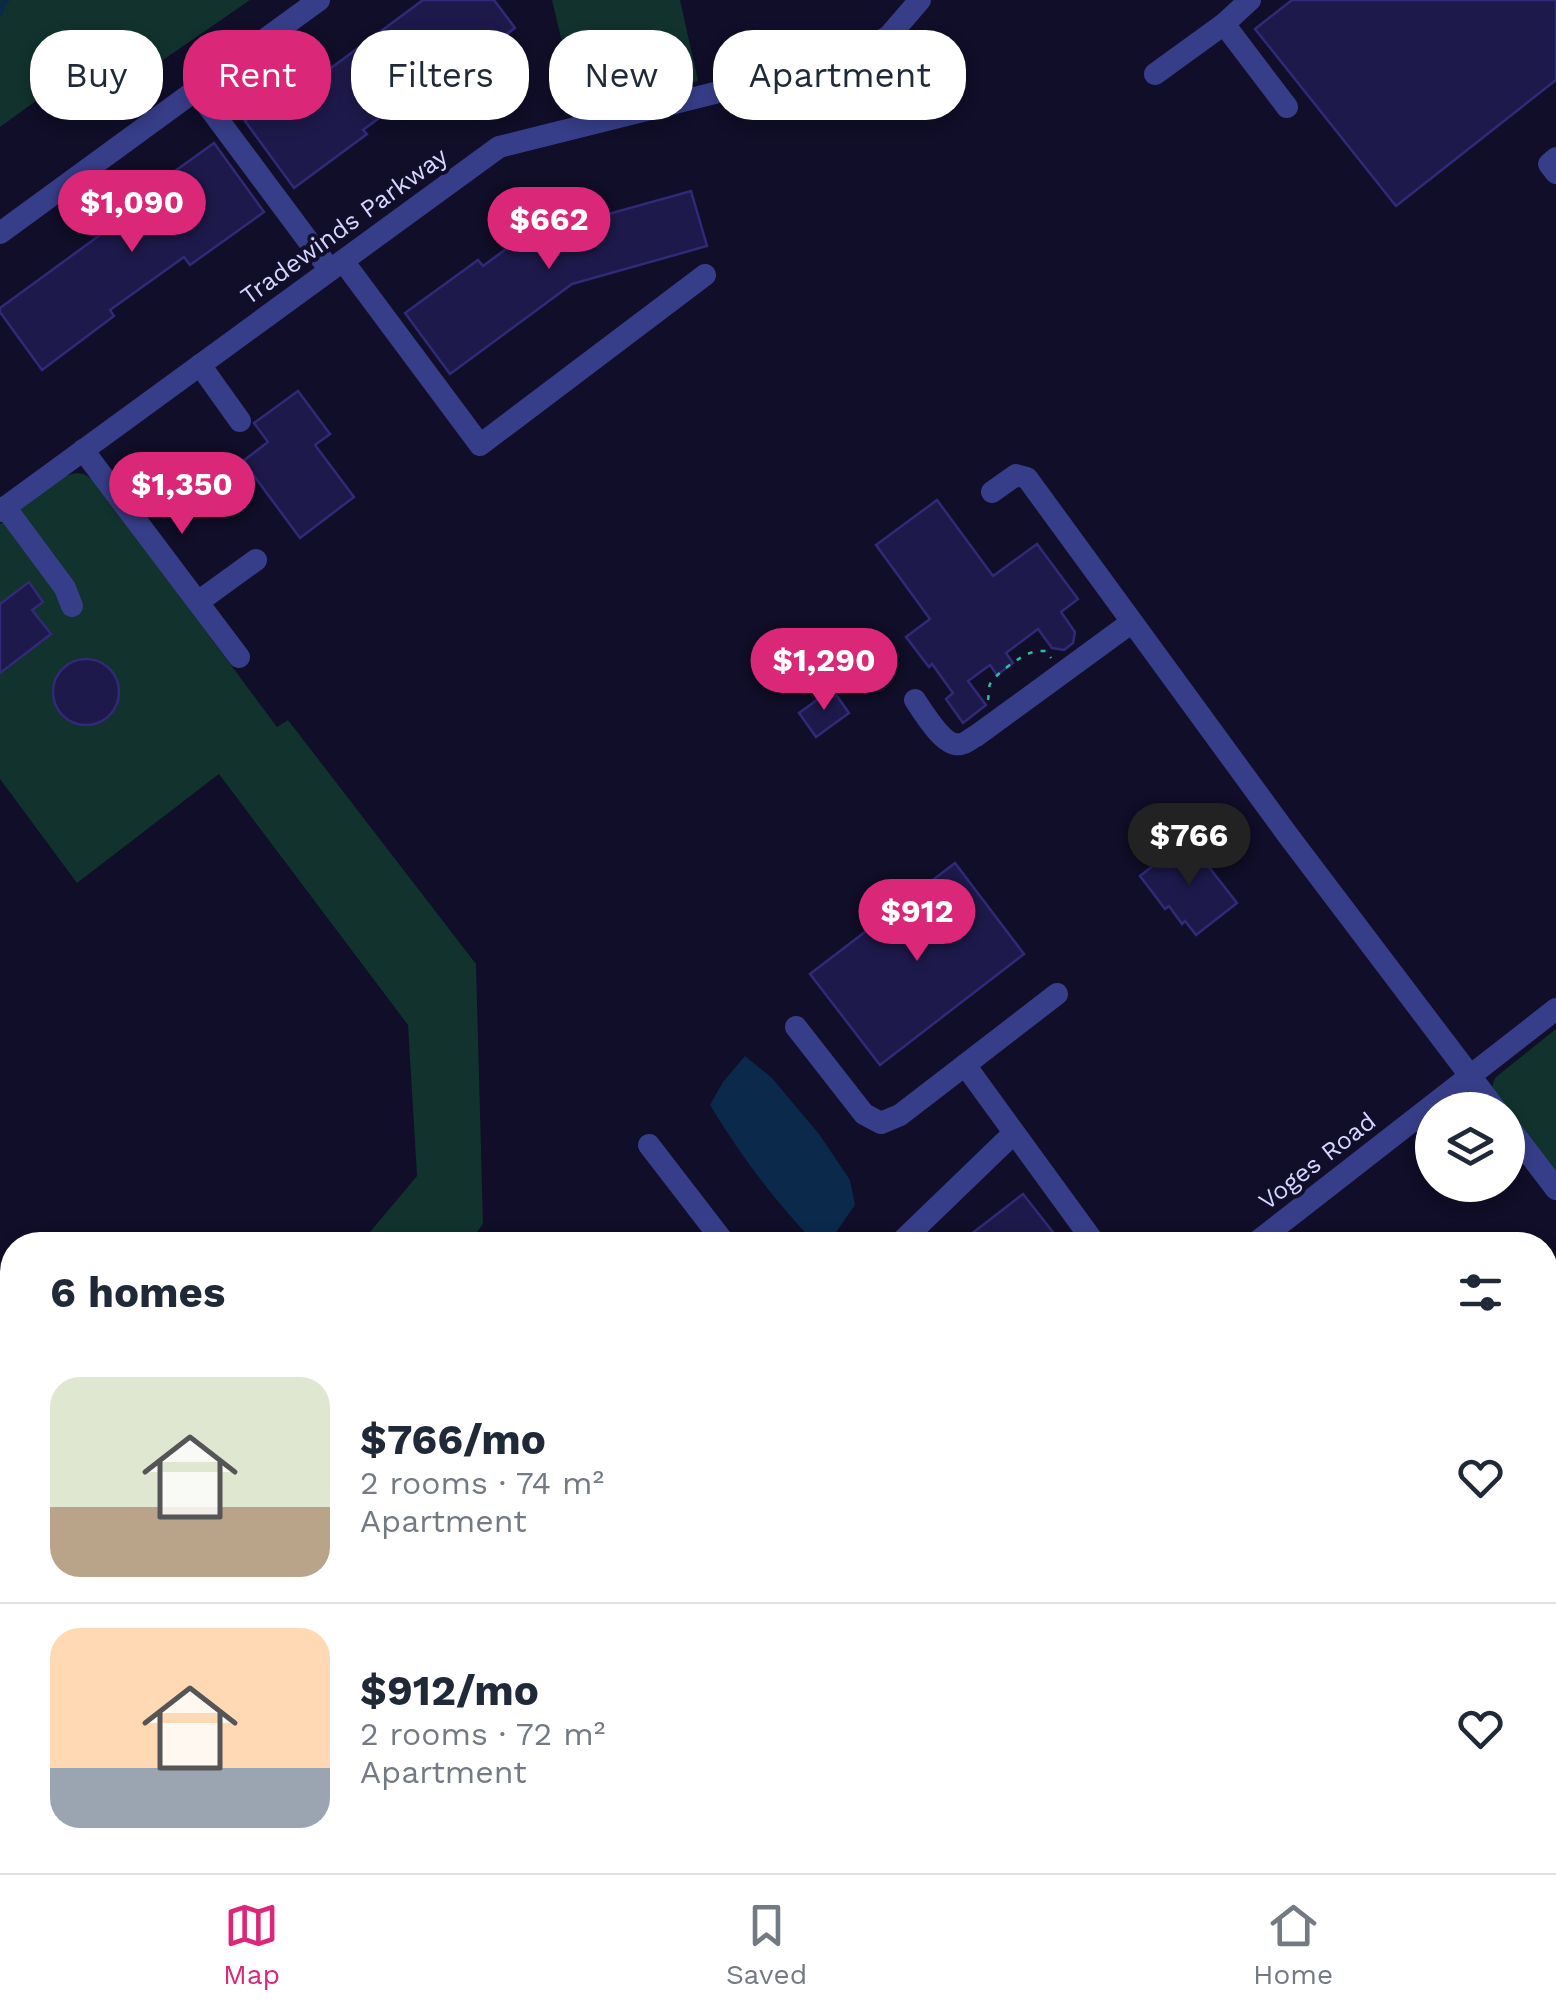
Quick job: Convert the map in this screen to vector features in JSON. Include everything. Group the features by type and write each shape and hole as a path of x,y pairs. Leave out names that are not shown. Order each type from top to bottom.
{"street":[{"path":"278,30 319,0"},
{"name":"Tradewinds Parkway","path":"3,509 499,147 850,60 888,36 920,0"},
{"path":"1155,74 1250,0"},
{"path":"1224,24 1287,107"},
{"path":"0,233 183,99"},
{"path":"220,120 480,445 705,275"},
{"path":"1556,158 1549,164 1556,173"},
{"path":"200,365 240,422"},
{"path":"84,450 239,656"},
{"path":"992,492 1016,475 1027,478 1482,1092"},
{"path":"3,509 65,588 72,606"},
{"path":"198,602 256,560"},
{"path":"915,700 944,738 961,744 1132,622"},
{"path":"796,1027 864,1114 881,1124 900,1115 1057,994"},
{"name":"Voges Road","path":"1270,1232 1556,1009"},
{"path":"964,1065 1086,1232"},
{"path":"911,1232 1013,1134"},
{"path":"650,1145 716,1232"},
{"path":"1525,1148 1556,1189"}],"path":[{"path":"1000,718 988,700 990,684 1015,662 1030,652 1046,652 1062,673"}],"green space":[{"path":"0,0 250,0 206,30 183,30 183,46 163,60 163,30 30,30 30,105 0,127"},
{"path":"552,0 680,0 687,30 559,30"},
{"path":"84,474 93,480 277,727 288,720 476,964 483,1224 477,1232 370,1232 417,1176 408,1025 219,774 77,883 0,779 0,524 66,476"},
{"path":"1556,1029 1556,1177 1525,1136 1525,1092 1494,1092 1496,1077"}],"water":[{"path":"745,1056 772,1078 819,1134 850,1180 855,1205 836,1232 805,1232 758,1176 710,1105"}],"building":[{"path":"423,0 494,0 515,28 512,30 382,30"},
{"path":"1292,0 1556,0 1556,80 1396,206 1255,29"},
{"path":"351,53 351,120 377,120 363,130 367,134 294,188 245,121 331,120 331,68"},
{"path":"214,143 264,212 190,265 184,257 110,310 114,316 42,370 0,308 137,208 132,202"},
{"path":"691,191 707,246 572,284 450,374 405,313 478,260 483,266 537,226 603,208 605,215"},
{"path":"298,391 330,434 315,445 354,497 300,538 243,461 268,442 254,423"},
{"path":"937,500 993,576 1037,544 1078,599 1061,612 1075,632 1073,643 1064,650 1052,648 1038,629 1006,653 1013,663 997,675 990,665 968,681 986,705 963,723 946,699 953,693 906,637 930,619 876,545"},
{"path":"29,582 43,602 32,610 51,634 0,673 0,604"},
{"path":"86,659 110,668 119,692 110,716 86,725 62,716 53,692 62,668"},
{"path":"832,689 849,713 816,737 799,713"},
{"path":"1187,839 1237,903 1196,935 1169,906 1165,909 1140,876"},
{"path":"955,863 1024,954 880,1065 810,974"},
{"path":"1023,1194 1053,1232 974,1232"}],"waterway":[{"path":"0,14 7,0"}]}
